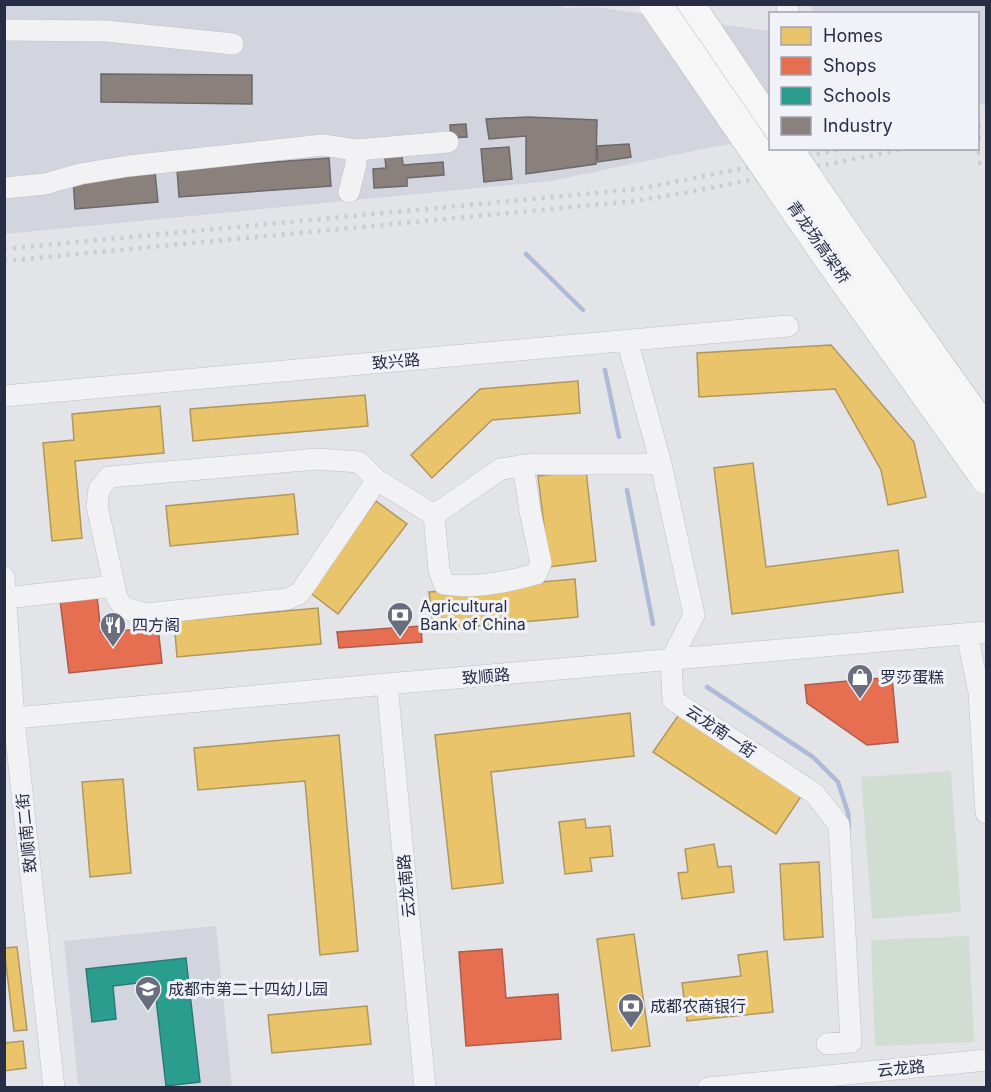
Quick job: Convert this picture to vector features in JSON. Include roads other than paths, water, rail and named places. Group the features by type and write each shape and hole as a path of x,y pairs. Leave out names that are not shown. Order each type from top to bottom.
{"highway":[{"name":"青龙场高架桥","path":"655,4 831,260 987,477"},
{"path":"688,4 769,123"},
{"name":"青龙场高架桥","path":"787,150 850,242 987,433"}],"street":[{"path":"4,30 106,31 233,44"},
{"path":"4,188 45,184 80,174 128,166 323,145 356,150 448,142"},
{"path":"349,192 356,164 356,150"},
{"path":"815,212 831,240 884,283 987,425"},
{"name":"致兴路","path":"4,396 788,326"},
{"name":"云龙南一街","path":"627,340 661,464 694,615 671,660 673,700 815,794 839,825 851,1042 827,1044"},
{"path":"376,480 299,594 287,599 146,614 124,608 117,598 97,506 99,489 109,477 317,459 359,462 376,480 434,515"},
{"path":"434,515 501,469 534,464 661,464"},
{"path":"434,515 439,570 444,584 459,586 509,581 536,574 541,563 523,465"},
{"path":"5,587 114,586"},
{"name":"致顺南二街","path":"5,587 9,719 54,1088"},
{"path":"977,633 987,813"},
{"name":"致顺路","path":"9,719 977,633"},
{"name":"云龙南路","path":"387,684 425,1088"},
{"name":"云龙路","path":"708,1088 987,1060"}],"waterway":[{"path":"526,254 583,310"},
{"path":"605,370 619,437"},
{"path":"627,490 653,624"},
{"path":"707,687 813,757 838,782 848,813 849,828"}],"railway":[{"path":"979,126 986,125"},
{"path":"979,138 986,137"},
{"path":"4,249 638,189 837,150"},
{"path":"4,261 635,201 899,150"},
{"path":"977,153 986,152"},
{"path":"978,163 986,163"}],"place":[{"name":"Agricultural Bank of China","path":"400,638"},
{"name":"四方阁","path":"113,648"},
{"name":"罗莎蛋糕","path":"860,700"},
{"name":"成都市第二十四幼儿园","path":"148,1012"},
{"name":"成都农商银行","path":"631,1029"}]}
